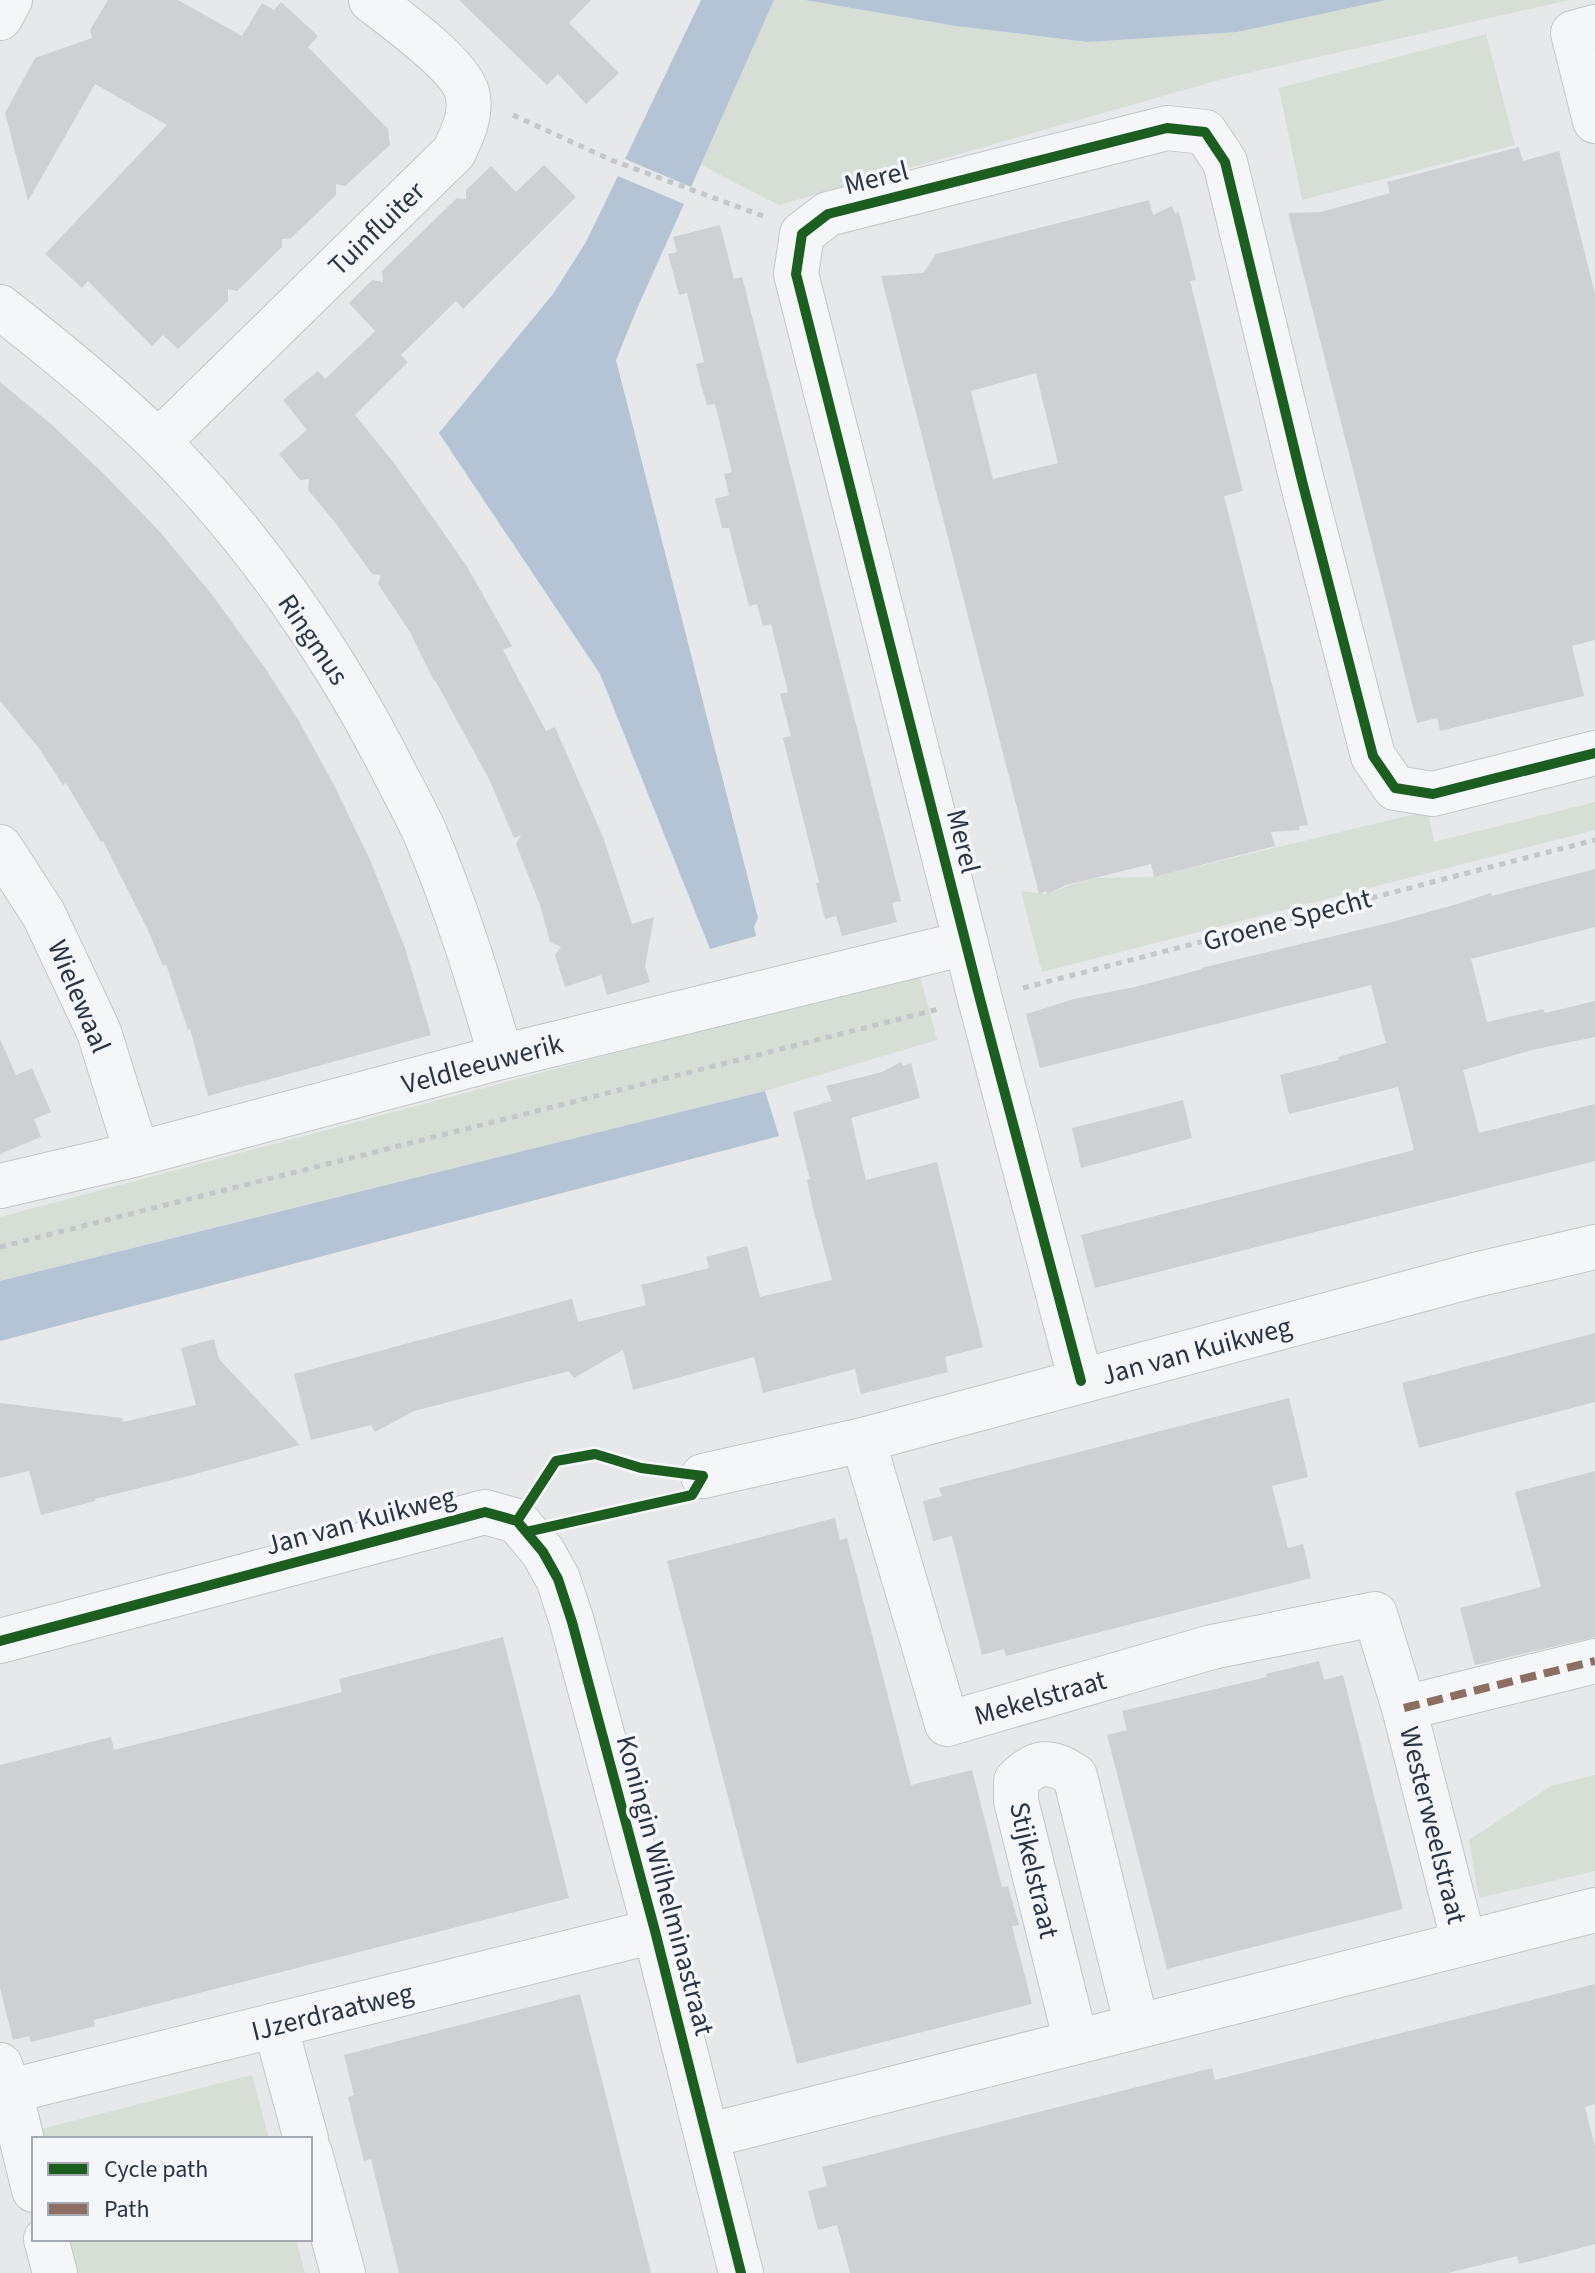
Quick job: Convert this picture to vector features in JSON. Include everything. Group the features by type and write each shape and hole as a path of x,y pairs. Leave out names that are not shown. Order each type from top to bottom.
{"street":[{"path":"0,18 10,0"},
{"path":"371,0 446,60 468,95"},
{"path":"1595,27 1573,33 1595,121"},
{"name":"Tuinfluiter","path":"158,442 454,152 467,125 468,95"},
{"name":"Merel","path":"1081,1381 980,999 796,274 802,234 828,214 1167,128 1205,132 1225,162 1373,756 1395,788 1433,794 1595,753"},
{"name":"Ringmus","path":"0,307 73,363 158,442 237,530 309,625 371,726 424,832 468,943 501,1057"},
{"name":"Wielewaal","path":"0,847 44,915 99,1032 137,1154"},
{"name":"Veldleeuwerik","path":"0,1186 137,1154 501,1057 966,943"},
{"name":"Jan van Kuikweg","path":"703,1476 863,1440 1475,1275 1595,1247"},
{"name":"Mekelstraat","path":"863,1440 947,1724 1212,1647 1375,1614"},
{"name":"Jan van Kuikweg","path":"0,1641 485,1512 517,1521"},
{"name":"Koningin Wilhelminastraat","path":"517,1521 543,1552 558,1579 568,1608 655,1931 741,2273"},
{"name":"Westerweelstraat","path":"1375,1614 1404,1708 1464,1943"},
{"name":"Westerweelstraat","path":"1404,1708 1595,1661"},
{"name":"Stijkelstraat","path":"1076,2042 1016,1801 1016,1781 1039,1764 1051,1764 1075,1776 1137,2026"},
{"path":"707,2136 1595,1910"},
{"name":"IJzerdraatweg","path":"5,2078 275,2025 655,1931"},
{"path":"275,2025 305,2137"},
{"path":"5,2078 32,2182"},
{"path":"312,2160 343,2273"},
{"path":"47,2241 55,2273"}],"path":[{"path":"468,95 611,160 802,234"}],"shaded area":[{"path":"774,0 805,0 956,26 1088,42 1237,32 1386,0 1569,0 1230,77 779,205 701,165"},
{"path":"1486,34 1515,145 1302,200 1279,88"},
{"path":"1595,802 1595,830 1042,972 1021,891 1048,894 1094,878 1154,877 1428,811 1434,842"},
{"path":"919,972 937,1040 765,1091 0,1281 0,1217"},
{"path":"1595,1775 1595,1871 1479,1898 1469,1840 1551,1786"},
{"path":"252,2075 268,2137 33,2137 30,2132"},
{"path":"61,2241 297,2241 305,2273 69,2273"}],"water":[{"path":"701,0 774,0 691,187 625,159"},
{"path":"805,0 1386,0 1237,32 1088,42 956,26"},
{"path":"618,176 684,204 616,360 758,918 754,927 756,936 710,949 600,674 439,433 553,294 586,242"},
{"path":"765,1091 779,1136 0,1341 0,1281"}],"building":[{"path":"108,0 178,0 242,36 262,3 274,10 281,2 318,36 308,47 388,129 390,145 345,186 336,184 336,195 291,238 282,239 282,247 237,291 228,289 228,301 178,349 163,335 152,346 88,281 82,288 45,254 167,125 95,84 28,201 5,113 35,58 92,38 90,30"},
{"path":"459,0 591,0 569,23 619,73 586,104 558,74 547,85"},
{"path":"1519,147 1523,161 1559,151 1595,294 1595,640 1572,646 1584,696 1440,731 1437,718 1417,723 1288,213 1321,212 1390,193 1387,182"},
{"path":"544,165 576,197 463,309 456,301 401,355 408,362 355,415 394,463 466,565 512,646 503,650 546,731 555,727 603,837 632,924 654,917 645,966 650,982 607,995 601,975 565,987 555,955 561,947 550,942 540,905 516,844 521,835 514,838 490,781 410,632 378,584 381,575 372,574 308,490 309,479 300,480 279,454 307,430 283,400 318,371 325,379 375,331 349,303 372,280 383,282 382,271 457,198 466,199 466,190 491,166 516,192"},
{"path":"1149,200 1153,215 1172,206 1175,213 1179,212 1196,280 1190,281 1243,491 1224,496 1308,825 1299,826 1300,830 1271,832 1275,846 1154,877 1151,864 1039,894 881,276 923,273 936,254","holes":["1036,373 1058,463 993,479 971,391"]},
{"path":"720,225 734,279 742,277 901,901 892,903 897,922 842,936 836,916 825,919 816,883 819,882 783,738 791,736 780,694 788,692 771,624 763,626 757,604 749,606 729,528 722,528 715,499 729,495 724,474 732,472 715,404 707,405 701,385 696,364 704,362 687,293 679,295 668,254 677,252 673,237"},
{"path":"0,382 51,424 160,532 213,596 265,668 299,721 371,862 405,948 431,1035 208,1096 190,1029 166,964 163,966 103,841 66,783 63,785 38,747 0,701"},
{"path":"1595,869 1595,927 1471,959 1487,1022 1595,1001 1595,1037 1532,1050 1463,1070 1479,1133 1595,1104 1595,1161 1095,1288 1081,1235 1414,1150 1398,1087 1289,1114 1280,1075 1339,1060 1338,1057 1386,1043 1371,985 1040,1068 1026,1014 1074,999 1135,987 1392,922 1491,893 1492,896"},
{"path":"0,1039 16,1075 32,1068 51,1112 34,1119 41,1137 0,1154"},
{"path":"901,1062 903,1066 911,1063 920,1098 851,1118 866,1180 937,1162 983,1347 945,1357 948,1372 861,1394 855,1369 763,1393 754,1357 633,1390 623,1350 574,1378 569,1371 414,1411 375,1432 371,1425 311,1440 294,1374 572,1299 578,1322 646,1305 641,1285 709,1268 706,1257 747,1246 760,1297 832,1280 793,1112 832,1101 826,1086 882,1072"},
{"path":"1183,1100 1192,1138 1081,1168 1072,1128"},
{"path":"1595,1333 1595,1402 1419,1448 1402,1383"},
{"path":"214,1339 219,1359 300,1445 41,1515 29,1471 0,1478 0,1403 122,1418 123,1422 196,1405 181,1348"},
{"path":"1289,1398 1308,1477 1272,1486 1288,1548 1303,1544 1311,1578 1006,1656 1004,1649 982,1655 952,1536 933,1541 923,1501 942,1496 939,1488"},
{"path":"1595,1471 1595,1637 1475,1665 1460,1608 1541,1587 1515,1492"},
{"path":"835,1518 840,1540 847,1538 911,1785 972,1770 1002,1887 1008,1886 1019,1925 1012,1926 1032,2004 797,2064 667,1561"},
{"path":"503,1637 569,1898 94,2020 95,2026 31,2042 29,2036 13,2040 0,1988 0,1765 111,1737 114,1750 269,1711 342,1692 339,1679"},
{"path":"1319,1661 1324,1680 1343,1675 1403,1909 1167,1969 1107,1735 1127,1730 1122,1711 1267,1677 1266,1674"},
{"path":"1595,1984 1595,2104 1585,2107 1595,2147 1595,2244 1519,2264 1517,2256 1448,2273 850,2273 837,2225 818,2230 808,2191 827,2186 822,2167 1212,2068 1215,2080"},
{"path":"580,1994 651,2273 399,2273 371,2159 364,2161 354,2123 348,2097 354,2095 344,2055"}],"marked path":[{"path":"1404,1708 1595,1661"}],"cycle path":[{"path":"1081,1381 980,999 796,274 802,234 828,214 1167,128 1205,132 1225,162 1302,481 1373,756 1395,788 1433,794 1595,753"},
{"path":"517,1521 556,1461 595,1454 641,1468 703,1476 692,1495 526,1532"},
{"path":"0,1641 485,1512 517,1521"},
{"path":"517,1521 543,1552 558,1579 572,1622 655,1931 741,2273"}]}
